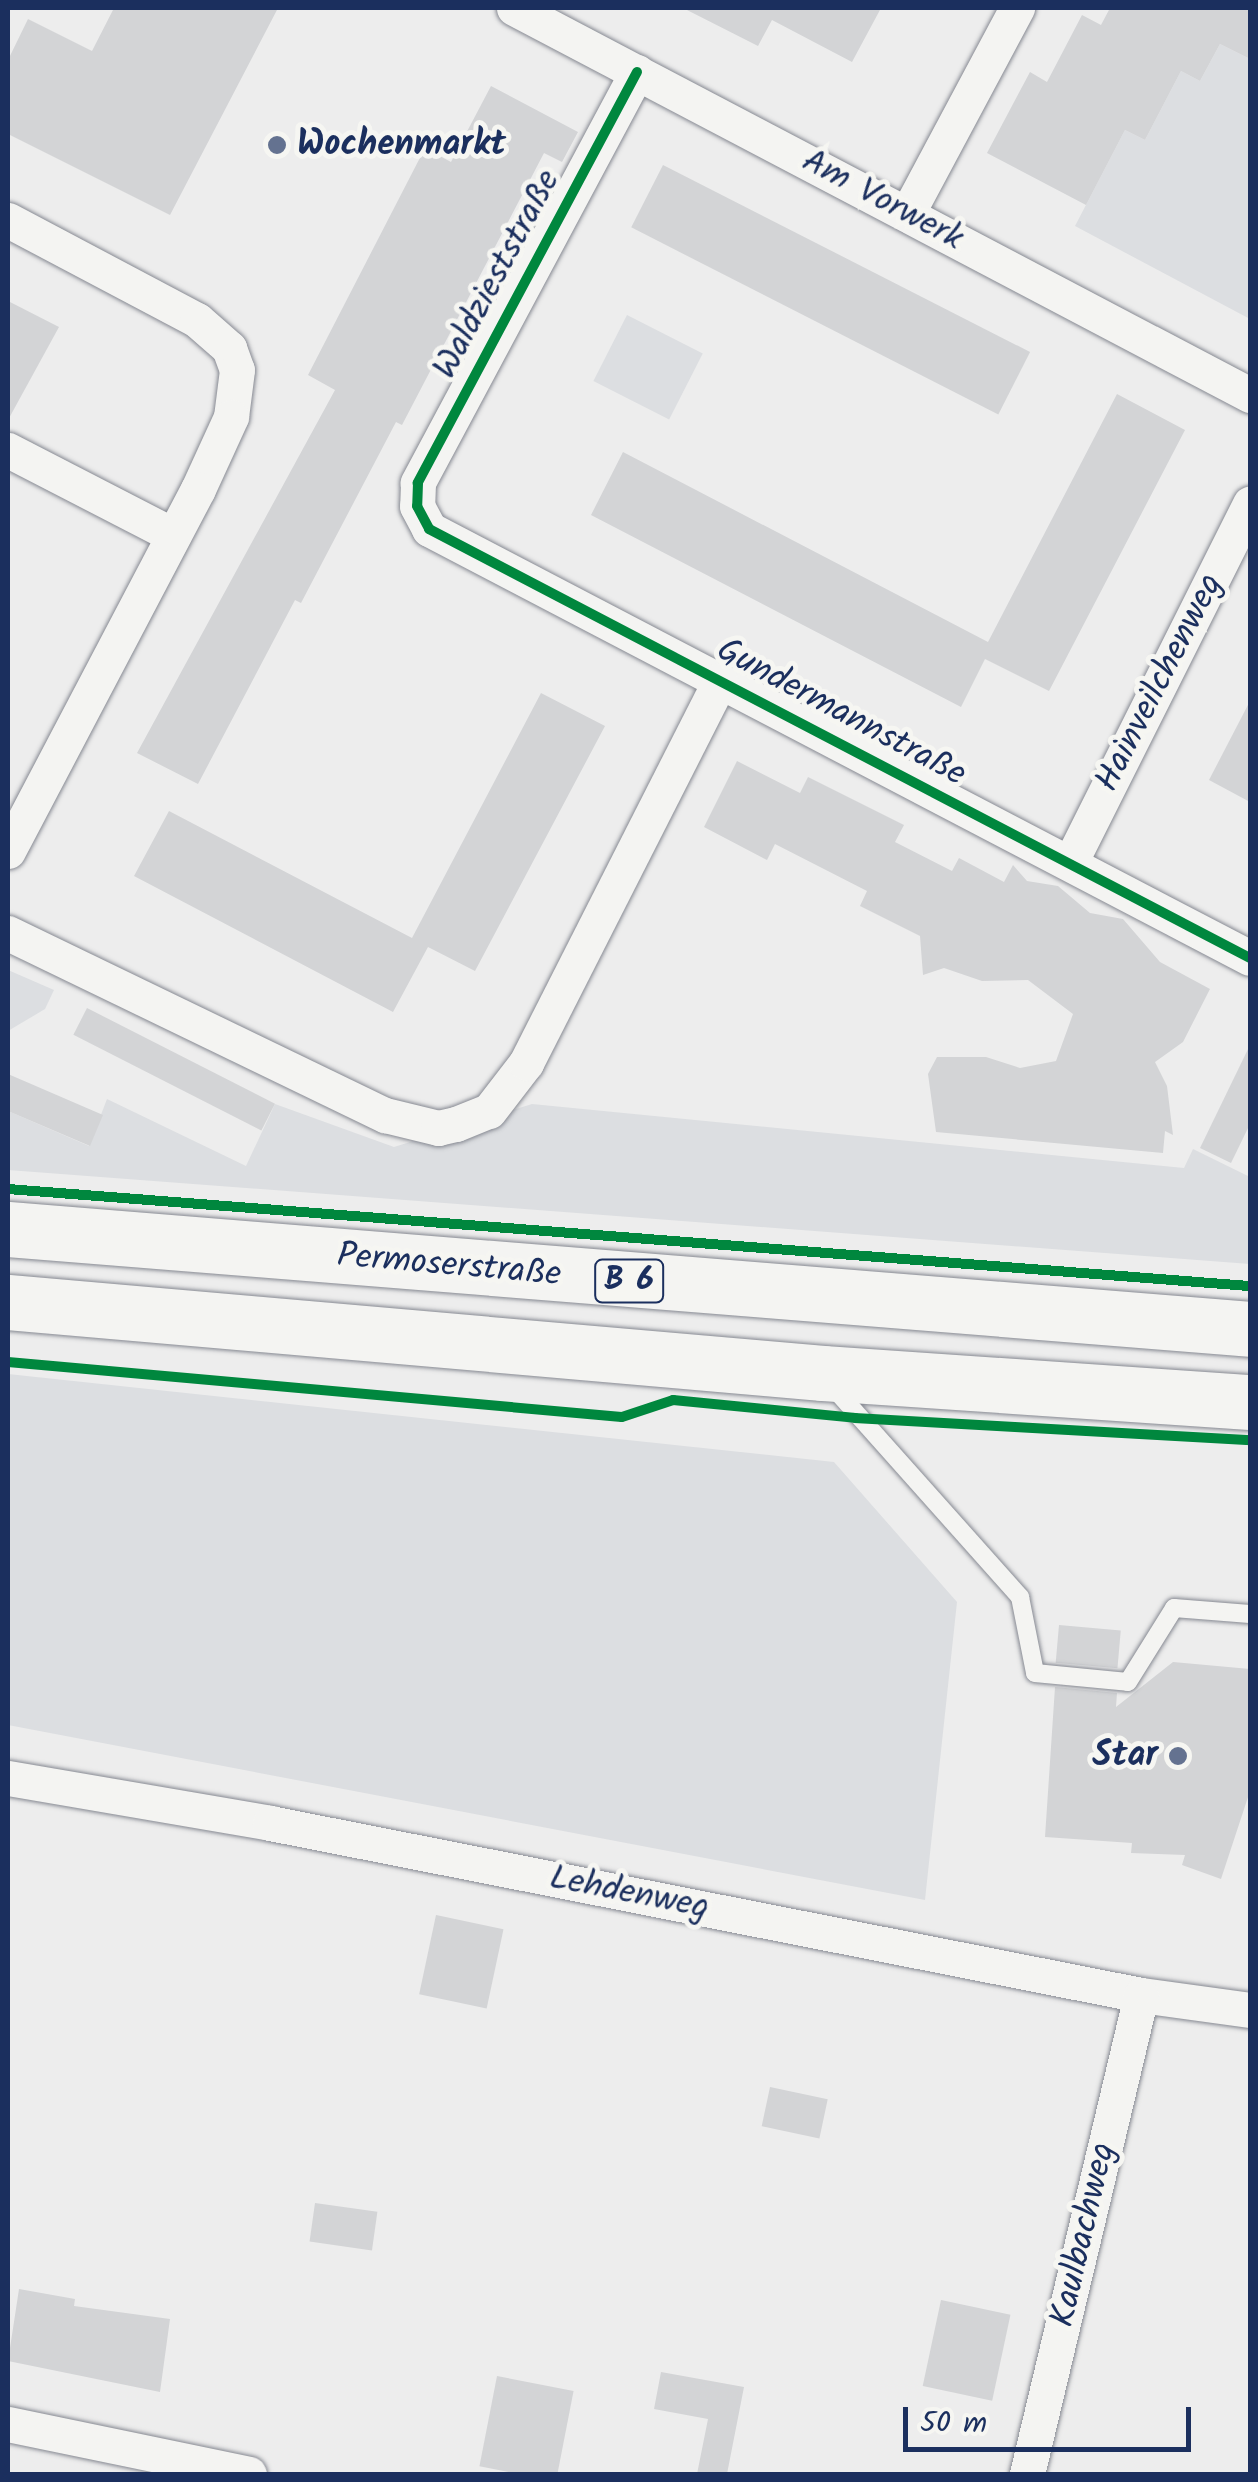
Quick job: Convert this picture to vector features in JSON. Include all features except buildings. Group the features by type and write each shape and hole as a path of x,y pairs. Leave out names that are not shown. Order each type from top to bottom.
{"main road":[{"name":"Permoserstraße","path":"8,1229 1250,1330"},
{"name":"B 6","path":"8,1302 823,1373 1250,1402"}],"street":[{"name":"Am Vorwerk","path":"514,8 1250,395"},
{"path":"906,214 1017,8"},
{"name":"Waldzieststraße","path":"417,506 418,483 636,72"},
{"path":"8,220 198,320 229,348 236,370 231,417 174,535 8,851"},
{"path":"8,450 174,535"},
{"name":"Hainveilchenweg","path":"1070,863 1250,502"},
{"name":"Gundermannstraße","path":"417,506 429,529 1250,958"},
{"name":"Gundermannstraße","path":"8,932 385,1115 438,1128 456,1124 489,1111 526,1063 720,680"},
{"name":"Lehdenweg","path":"8,1778 270,1823 1141,1995 1250,2010"},
{"name":"Kaulbachweg","path":"1027,2474 1141,1995"},
{"path":"8,2424 249,2474"}],"lane":[{"path":"823,1373 856,1418 1020,1597 1036,1673 1128,1682 1174,1608 1250,1614"}],"shaded area":[{"path":"1220,44 1250,59 1250,319 1075,226 1125,130 1145,140 1181,71 1200,81"},
{"path":"627,315 703,354 669,420 593,381"},
{"path":"8,970 54,990 45,1009 8,1031"},
{"path":"107,1099 246,1166 275,1104 394,1147 532,1104 1184,1168 1193,1149 1250,1177 1250,1264 8,1170 8,1111 89,1146"},
{"path":"8,1374 834,1462 957,1602 925,1900 8,1725"}],"cycle path":[{"path":"637,72 418,483 417,506 429,529 1250,958"},
{"path":"8,1189 1250,1286"},
{"path":"8,1362 622,1417 673,1400 855,1418 1250,1440"}],"place":[{"name":"Wochenmarkt","path":"277,145"},
{"name":"Star","path":"1178,1756"}]}
